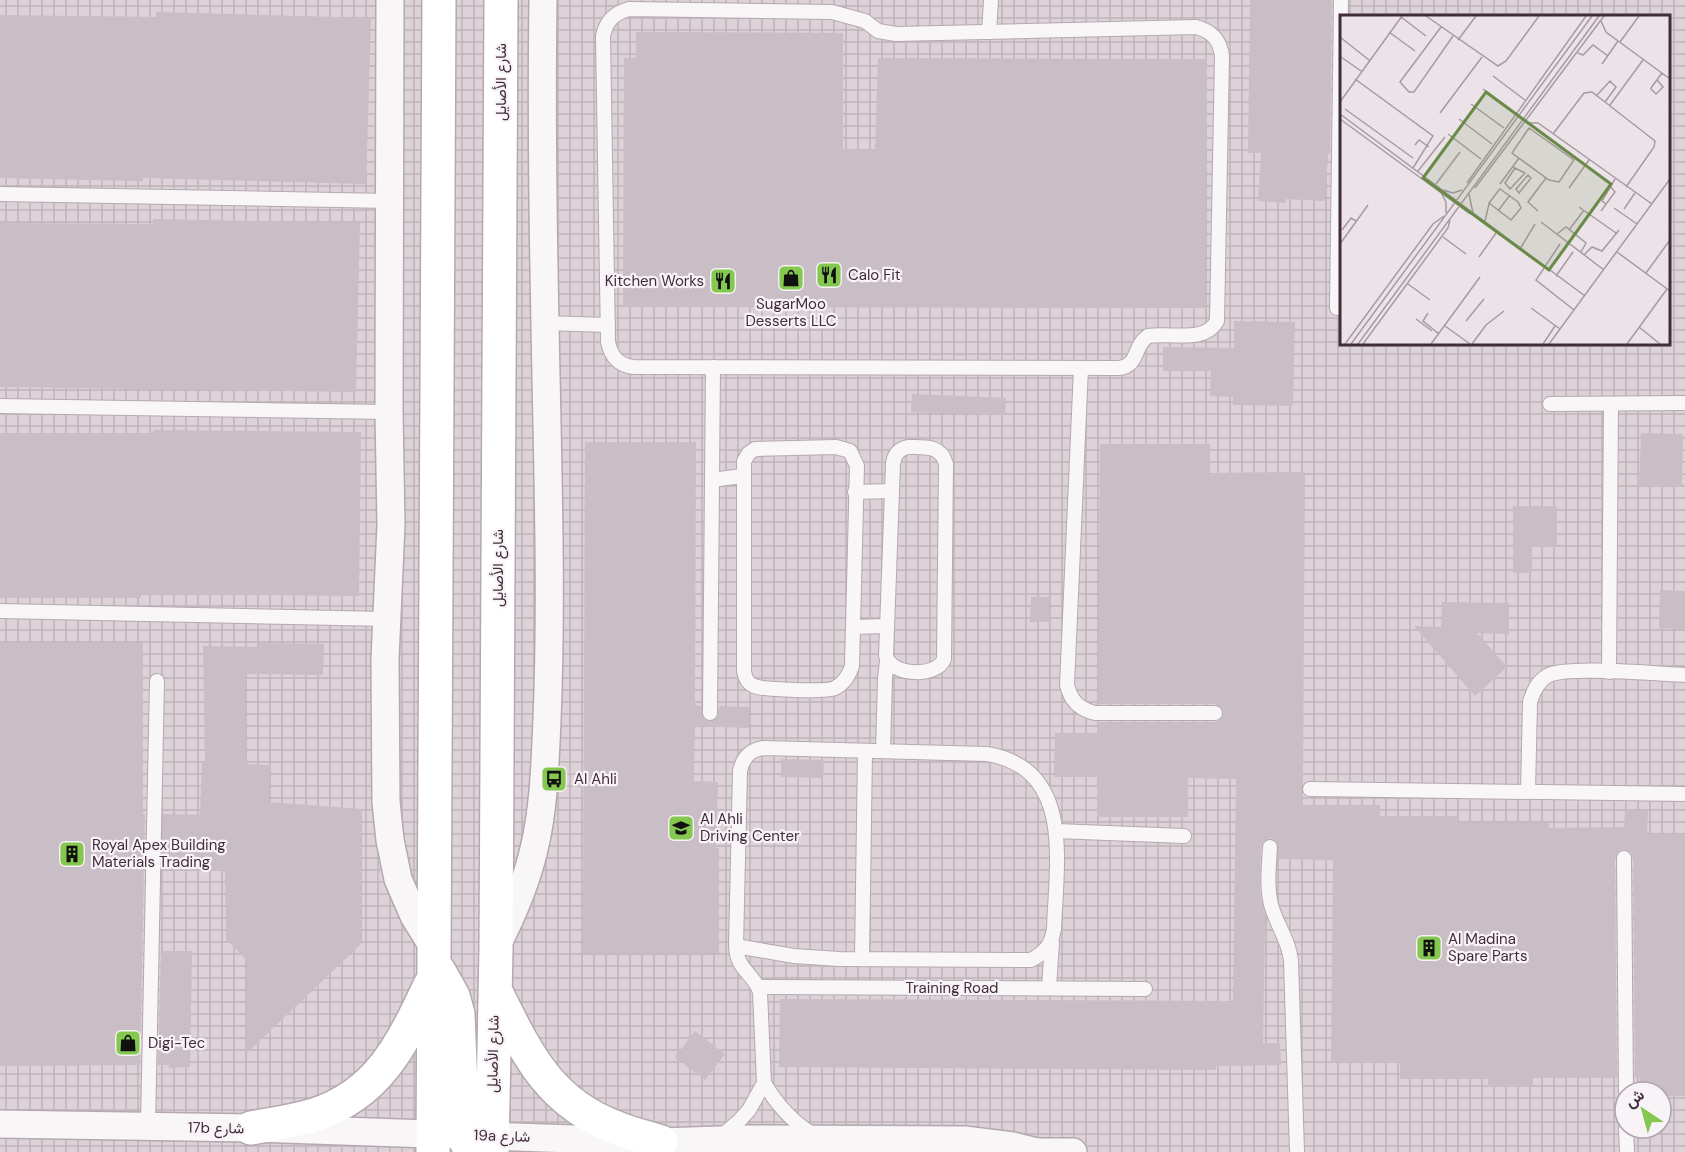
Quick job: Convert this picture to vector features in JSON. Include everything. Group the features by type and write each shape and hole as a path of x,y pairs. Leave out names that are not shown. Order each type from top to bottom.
{"main road":[{"path":"439,0 435,963 462,1145"},
{"name":"شارع الأصايل","path":"462,1145 495,988 501,0"},
{"path":"251,1128 314,1115 355,1095 376,1078 393,1057 407,1033 435,963"},
{"path":"495,988 529,1057 559,1092 596,1119 616,1128 661,1142"}],"street":[{"path":"390,0 389,412 392,525 386,619 386,802 390,840 402,889 435,963"},
{"path":"496,948 525,883 535,848 541,812 546,735 550,614 544,323 546,4"},
{"name":"17b شارع","path":"0,1124 251,1128 462,1145"},
{"name":"19a شارع","path":"462,1145 821,1138 964,1140 1013,1146 1036,1152 1073,1152"}],"lane":[{"path":"989,32 990,0"},
{"path":"1341,0 1341,15"},
{"path":"628,9 832,12 865,21 878,31 896,34 989,32 1196,27 1211,33 1221,48 1217,321 1214,327 1203,334 1148,336 1138,345 1135,359 1126,368 627,366 621,364 612,354 608,342 603,36 608,21 613,15 628,9"},
{"path":"1337,308 1340,77"},
{"path":"0,194 390,201"},
{"path":"544,323 608,325"},
{"path":"710,713 713,368"},
{"path":"1080,368 1067,685 1069,693 1079,707 1095,713 1215,713"},
{"path":"1550,404 1685,403"},
{"path":"1609,672 1611,404"},
{"path":"0,406 389,412"},
{"path":"836,447 850,451 856,460 852,666 850,674 839,686 826,690 757,687 747,681 744,671 742,476 746,457 755,449 836,447"},
{"path":"883,751 893,458 902,449 934,447 945,458 946,465 944,659 938,668 929,671 898,670 887,661"},
{"path":"712,480 742,476"},
{"path":"855,492 891,491"},
{"path":"0,611 386,619"},
{"path":"853,627 887,626"},
{"path":"1528,792 1530,702 1533,692 1547,676 1567,670 1685,675"},
{"path":"148,1126 157,681"},
{"path":"716,1139 749,1110 764,1083 761,996 759,987 741,967 736,955 740,771 745,757 750,752 764,748 987,754 1006,758 1030,772 1040,783 1052,809 1056,831 1054,929 1049,988"},
{"path":"862,959 865,751"},
{"path":"1310,789 1685,794"},
{"path":"1056,831 1184,836"},
{"path":"1269,847 1270,899 1288,943 1291,961 1297,1152"},
{"path":"1624,858 1626,1080"},
{"path":"736,946 794,956 862,959 1031,960 1044,953 1052,943"},
{"name":"Training Road","path":"759,987 1145,988"},
{"path":"764,1083 782,1110 800,1126 821,1138"}],"shaded area":[{"path":"0,0 1685,0 1685,1152 0,1152"}],"building":[{"path":"1250,0 1332,0 1330,154 1328,154 1325,201 1286,199 1286,203 1258,201 1261,153 1248,153"},
{"path":"156,12 371,18 366,184 143,178 143,181 0,178 0,15 156,17"},
{"path":"636,32 843,33 843,149 875,150 878,58 1207,59 1205,308 623,307 624,58 636,58"},
{"path":"153,219 360,223 356,392 0,387 0,223 153,224"},
{"path":"1234,321 1295,322 1293,406 1233,405 1233,397 1210,396 1211,371 1163,371 1163,347 1234,348"},
{"path":"912,394 1006,398 1005,415 911,412"},
{"path":"153,430 361,432 359,596 141,594 141,598 0,598 0,433 153,433"},
{"path":"1641,433 1683,434 1682,487 1639,486"},
{"path":"585,442 696,442 695,705 701,706 702,717 709,722 717,718 719,706 749,707 749,728 695,726 694,781 718,782 716,848 719,848 719,953 583,953"},
{"path":"1100,444 1210,444 1210,473 1305,472 1303,783 1301,789 1303,805 1380,805 1380,816 1458,816 1458,823 1549,823 1549,828 1624,827 1625,810 1648,811 1647,834 1685,834 1685,1096 1673,1096 1673,1080 1635,1078 1633,858 1631,853 1624,849 1619,851 1615,858 1617,1078 1533,1078 1533,1087 1488,1087 1488,1079 1400,1079 1400,1063 1331,1062 1333,860 1278,859 1278,844 1270,838 1261,846 1260,869 1260,894 1265,915 1263,1043 1280,1043 1281,1065 1216,1066 1216,1070 779,1067 780,999 1233,1001 1236,779 1188,778 1188,817 1097,817 1098,777 1054,777 1055,733 1098,733 1098,722 1215,722 1220,720 1224,714 1222,708 1215,704 1098,704"},
{"path":"1513,506 1557,506 1557,547 1532,547 1532,573 1513,573"},
{"path":"1660,590 1685,591 1685,629 1659,628"},
{"path":"1031,597 1049,597 1049,622 1030,622"},
{"path":"1442,602 1509,603 1509,634 1477,633 1507,667 1475,696 1414,626 1441,627"},
{"name":"Royal Apex Building Materials Trading","path":"0,643 143,643 143,814 145,814 140,1065 0,1066"},
{"path":"259,643 324,644 323,675 245,674 246,764 270,765 269,802 362,809 362,943 246,1054 247,961 226,939 225,871 203,871 203,857 162,857 163,814 200,815 202,762 205,763 203,646 259,647"},
{"path":"781,759 824,760 823,778 781,777"},
{"path":"161,951 192,951 190,1067 169,1068 169,1065 158,1065"},
{"path":"695,1031 725,1054 705,1080 675,1057"}],"place":[{"name":"Calo Fit","path":"829,275"},
{"name":"SugarMoo Desserts LLC","path":"791,278"},
{"name":"Kitchen Works","path":"723,281"},
{"name":"Al Ahli","path":"554,779"},
{"name":"Al Ahli Driving Center","path":"681,828"},
{"name":"Royal Apex Building Materials Trading","path":"72,854"},
{"name":"Al Madina Spare Parts","path":"1429,948"},
{"name":"Digi-Tec","path":"128,1043"}]}
